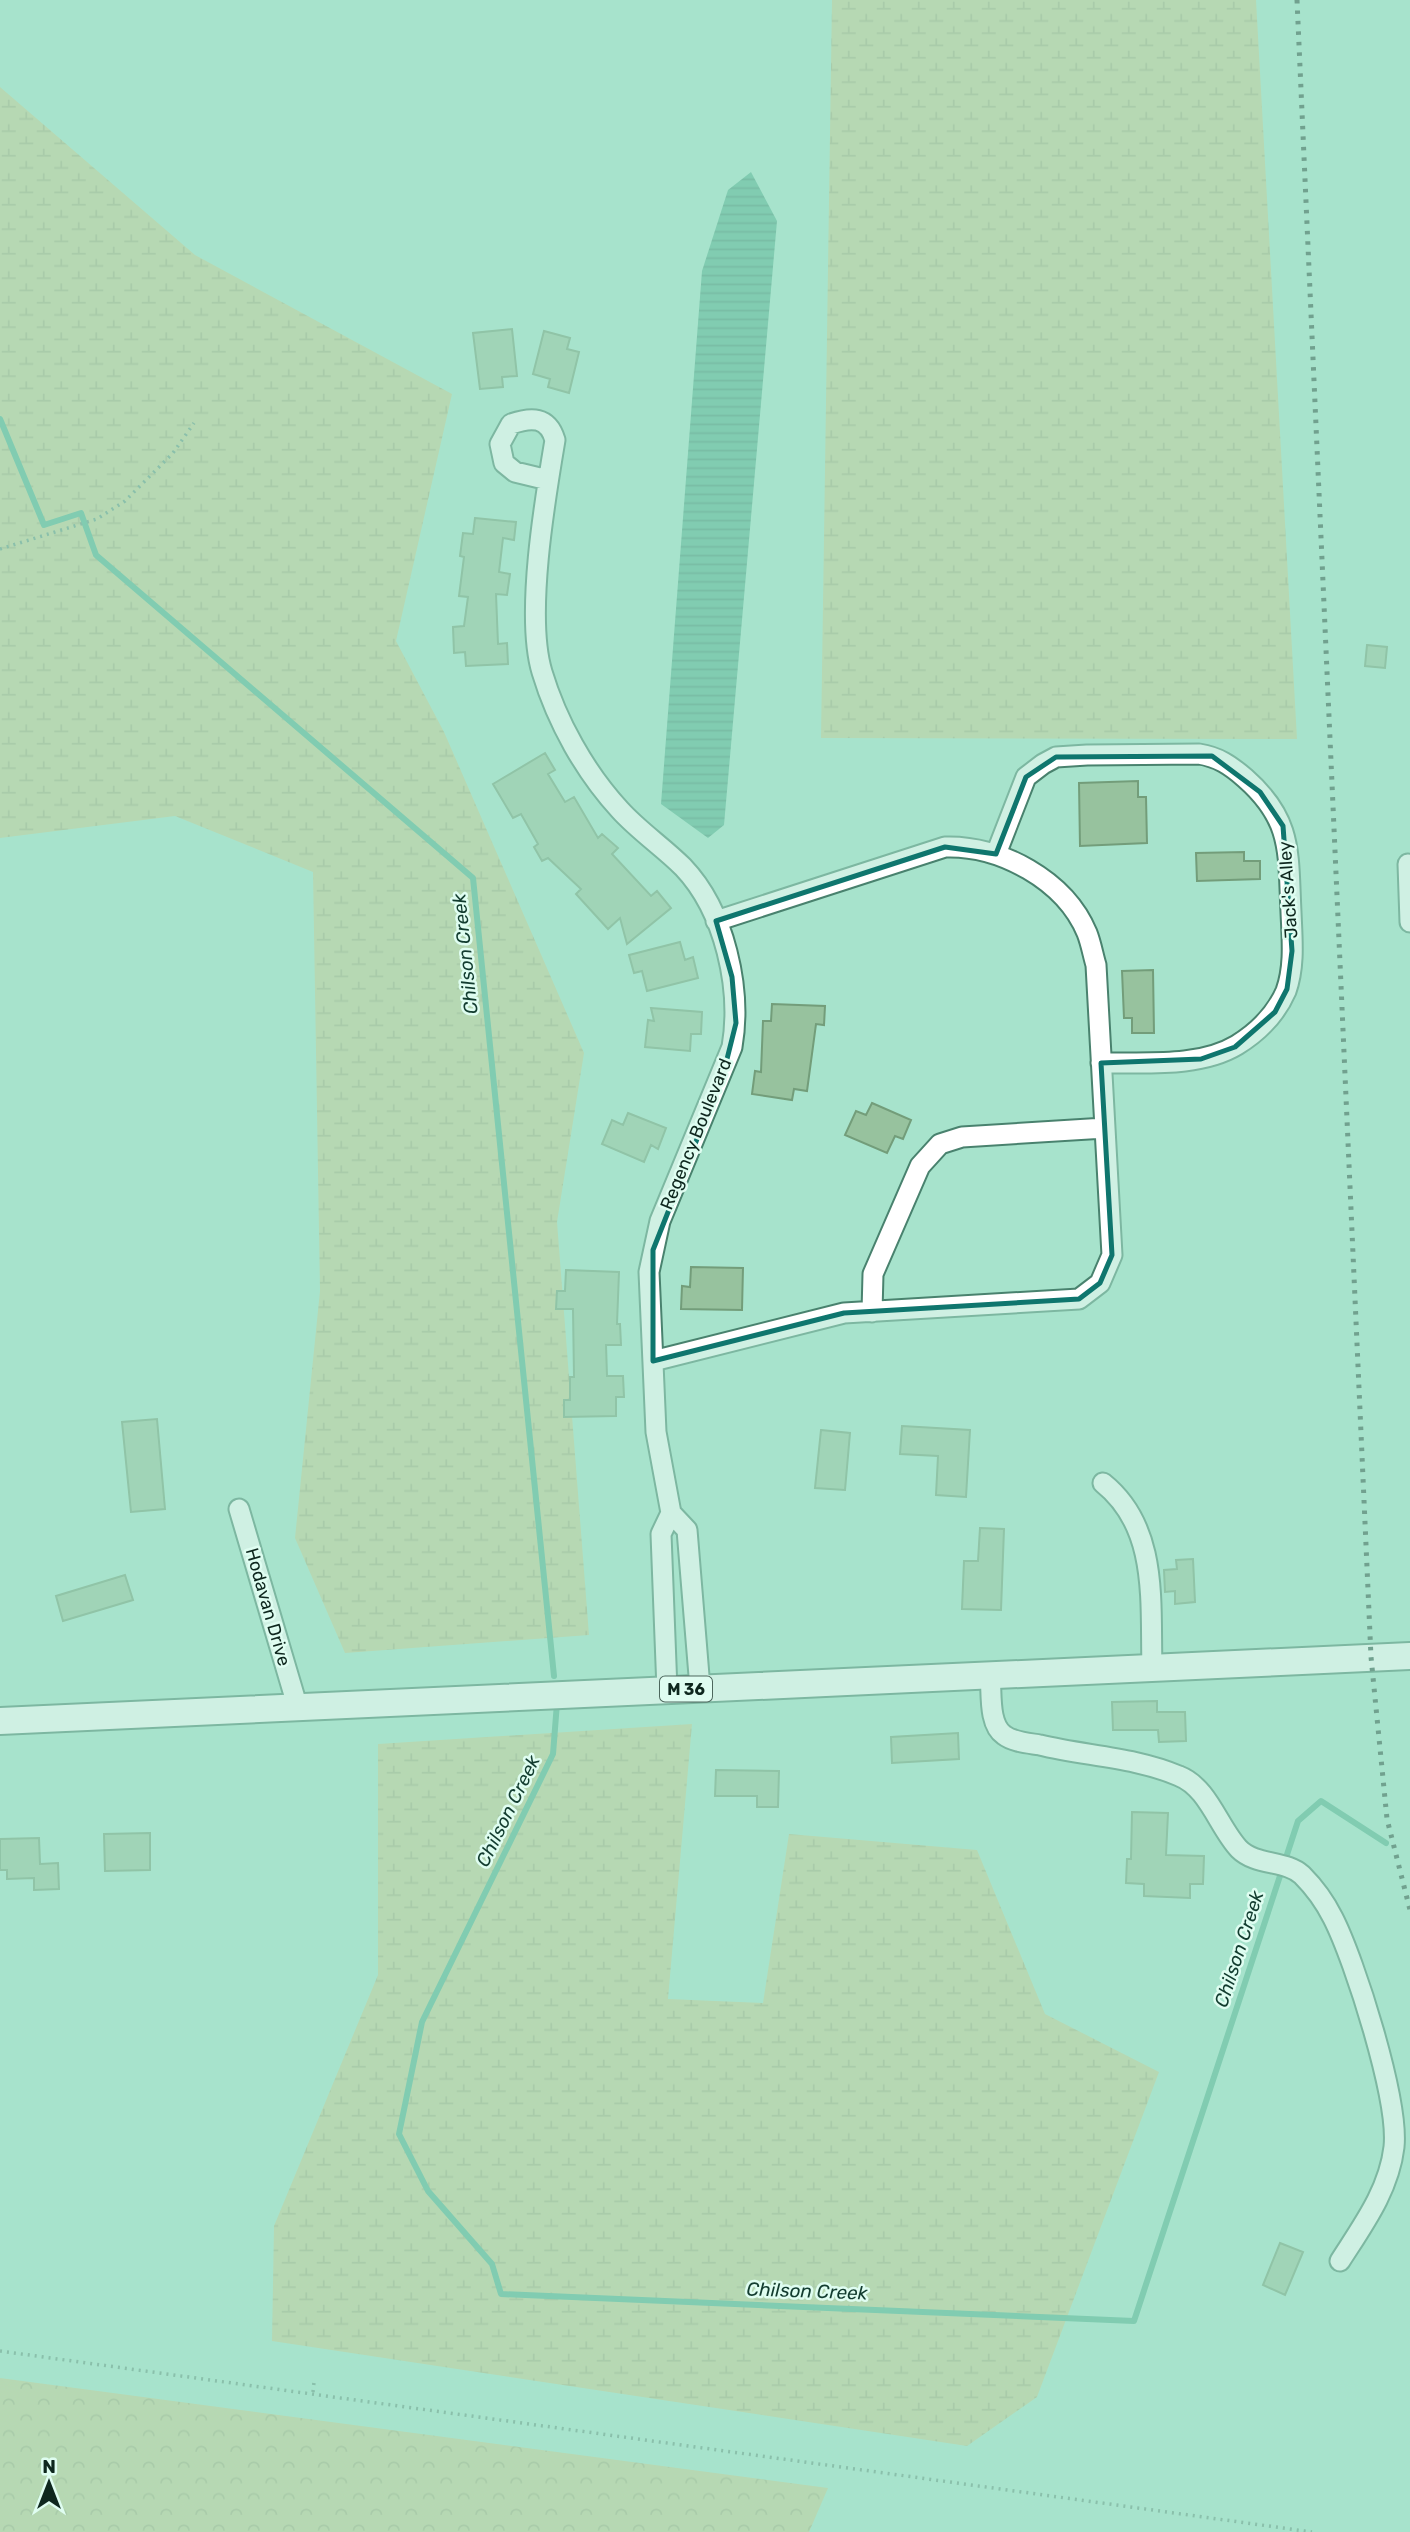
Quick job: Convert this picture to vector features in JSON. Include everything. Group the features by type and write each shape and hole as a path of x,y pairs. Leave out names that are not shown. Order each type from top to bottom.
{"main road":[{"name":"M 36","path":"0,1720 1410,1656"}],"street":[{"name":"Regency Boulevard","path":"548,480 536,605 537,645 548,690 576,751 600,787 621,811 684,869 716,921 732,977 736,1023 724,1071 660,1221 649,1272 656,1432 671,1513 687,1530 700,1688"},
{"name":"Jack's Alley","path":"996,854 1026,777 1056,757 1212,756 1228,764 1260,792 1283,826 1289,867 1292,951 1287,989 1275,1012 1235,1047 1201,1059 1101,1063"},
{"path":"653,1361 813,1319 872,1312 1079,1299 1090,1293 1107,1271 1112,1255 1096,965 1086,932 1072,909 1042,879 1009,857 966,846 945,846 716,921"},
{"path":"1408,864 1410,922"},
{"path":"872,1312 873,1274 887,1239 920,1166 940,1144 962,1137 1105,1128"},
{"path":"1103,1483 1131,1514 1144,1540 1152,1667"},
{"name":"Hodavan Drive","path":"239,1509 297,1705"},
{"name":"Regency Boulevard","path":"667,1690 661,1534 671,1513"},
{"path":"990,1675 996,1723 1007,1737 1112,1758 1182,1776 1203,1798 1241,1851 1263,1863 1299,1872 1322,1900 1346,1947 1385,2076 1393,2119 1394,2145 1390,2168 1375,2206 1340,2261"}],"path":[{"path":"0,549 97,519 125,501 184,440 194,423"},
{"path":"0,2351 313,2392 1312,2532"},
{"path":"313,2392 314,2382"}],"highlighted area":[{"path":"1212,756 1260,792 1283,826 1292,951 1287,989 1275,1012 1235,1047 1201,1059 1101,1063 1112,1255 1100,1283 1079,1299 844,1313 653,1361 653,1250 724,1071 736,1023 732,977 716,921 945,847 996,854 1026,777 1056,757"}],"green space":[{"path":"832,0 1256,0 1297,739 821,738"},
{"path":"0,87 195,255 452,394 396,641 444,732 584,1053 557,1222 589,1635 345,1653 295,1538 320,1291 313,872 175,816 0,838"},
{"path":"692,1724 668,1999 763,2003 789,1834 977,1850 1045,2014 1159,2072 1037,2397 967,2446 272,2341 274,2226 378,1975 378,1744"},
{"path":"0,2378 828,2488 809,2532 0,2532"}],"shaded area":[{"path":"751,172 777,221 724,825 708,838 661,804 702,271 728,190"}],"building":[{"path":"512,329 517,376 502,377 503,387 480,389 473,333"},
{"path":"544,331 570,338 567,349 579,352 569,393 548,387 550,379 533,374"},
{"path":"475,518 516,522 514,540 503,538 499,572 510,574 507,595 496,594 498,644 507,643 508,664 466,666 465,652 454,653 453,627 464,626 468,597 459,596 464,557 460,556 463,533 473,534"},
{"path":"1367,645 1387,647 1385,668 1365,666"},
{"path":"545,753 555,770 548,774 565,802 574,797 598,838 602,834 618,848 612,854 651,896 657,891 671,908 627,944 620,918 608,929 576,894 581,889 548,858 542,861 534,847 538,844 521,814 513,818 493,784"},
{"path":"1138,781 1138,797 1146,797 1147,843 1080,846 1079,783"},
{"path":"1244,852 1244,861 1260,861 1260,879 1197,881 1196,853"},
{"path":"680,942 685,960 693,957 698,978 647,991 642,971 634,973 629,955"},
{"path":"1153,970 1154,1033 1132,1033 1132,1018 1124,1018 1122,971"},
{"path":"772,1004 825,1006 824,1025 816,1024 807,1091 794,1089 792,1100 752,1094 755,1071 761,1072 763,1021 771,1021"},
{"path":"651,1008 702,1012 701,1034 691,1034 690,1051 645,1047 648,1020 654,1021"},
{"path":"872,1103 911,1120 903,1139 895,1136 887,1153 845,1135 856,1111 866,1115"},
{"path":"628,1113 666,1128 658,1149 651,1145 644,1162 602,1144 612,1120 623,1125"},
{"path":"691,1267 743,1268 742,1310 681,1309 682,1286 690,1287"},
{"path":"566,1270 619,1272 617,1324 620,1324 621,1345 606,1345 607,1376 623,1376 624,1397 616,1397 616,1416 564,1417 564,1400 570,1400 570,1377 574,1377 573,1309 556,1309 557,1291 565,1291"},
{"path":"157,1419 165,1509 131,1512 122,1422"},
{"path":"902,1426 970,1430 966,1497 936,1495 938,1456 900,1454"},
{"path":"821,1430 850,1433 845,1490 815,1488"},
{"path":"980,1528 1004,1529 1001,1610 962,1609 964,1561 978,1561"},
{"path":"1193,1559 1195,1602 1175,1604 1175,1591 1165,1592 1164,1570 1177,1569 1176,1560"},
{"path":"125,1575 133,1600 63,1621 56,1596"},
{"path":"1157,1701 1157,1712 1185,1712 1186,1741 1159,1742 1158,1730 1113,1730 1112,1702"},
{"path":"958,1733 959,1759 892,1763 891,1737"},
{"path":"716,1770 779,1771 778,1807 757,1807 757,1796 715,1796"},
{"path":"1132,1812 1168,1813 1166,1855 1204,1856 1203,1884 1190,1884 1190,1898 1144,1896 1144,1884 1126,1883 1127,1859 1131,1859"},
{"path":"150,1833 150,1870 105,1871 104,1834"},
{"path":"39,1838 40,1864 58,1863 59,1889 34,1890 34,1878 7,1879 7,1870 0,1870 0,1839"},
{"path":"1280,2243 1303,2252 1285,2295 1263,2285"}],"waterway":[{"name":"Chilson Creek","path":"0,419 44,525 81,513 96,555 473,878 554,1676"},
{"name":"Chilson Creek","path":"557,1703 553,1754 422,2022 399,2134 428,2191 492,2264 501,2294 1134,2321 1298,1821 1321,1801 1386,1843"}],"railway":[{"path":"1297,0 1371,1657 1387,1819 1410,1910"}]}
